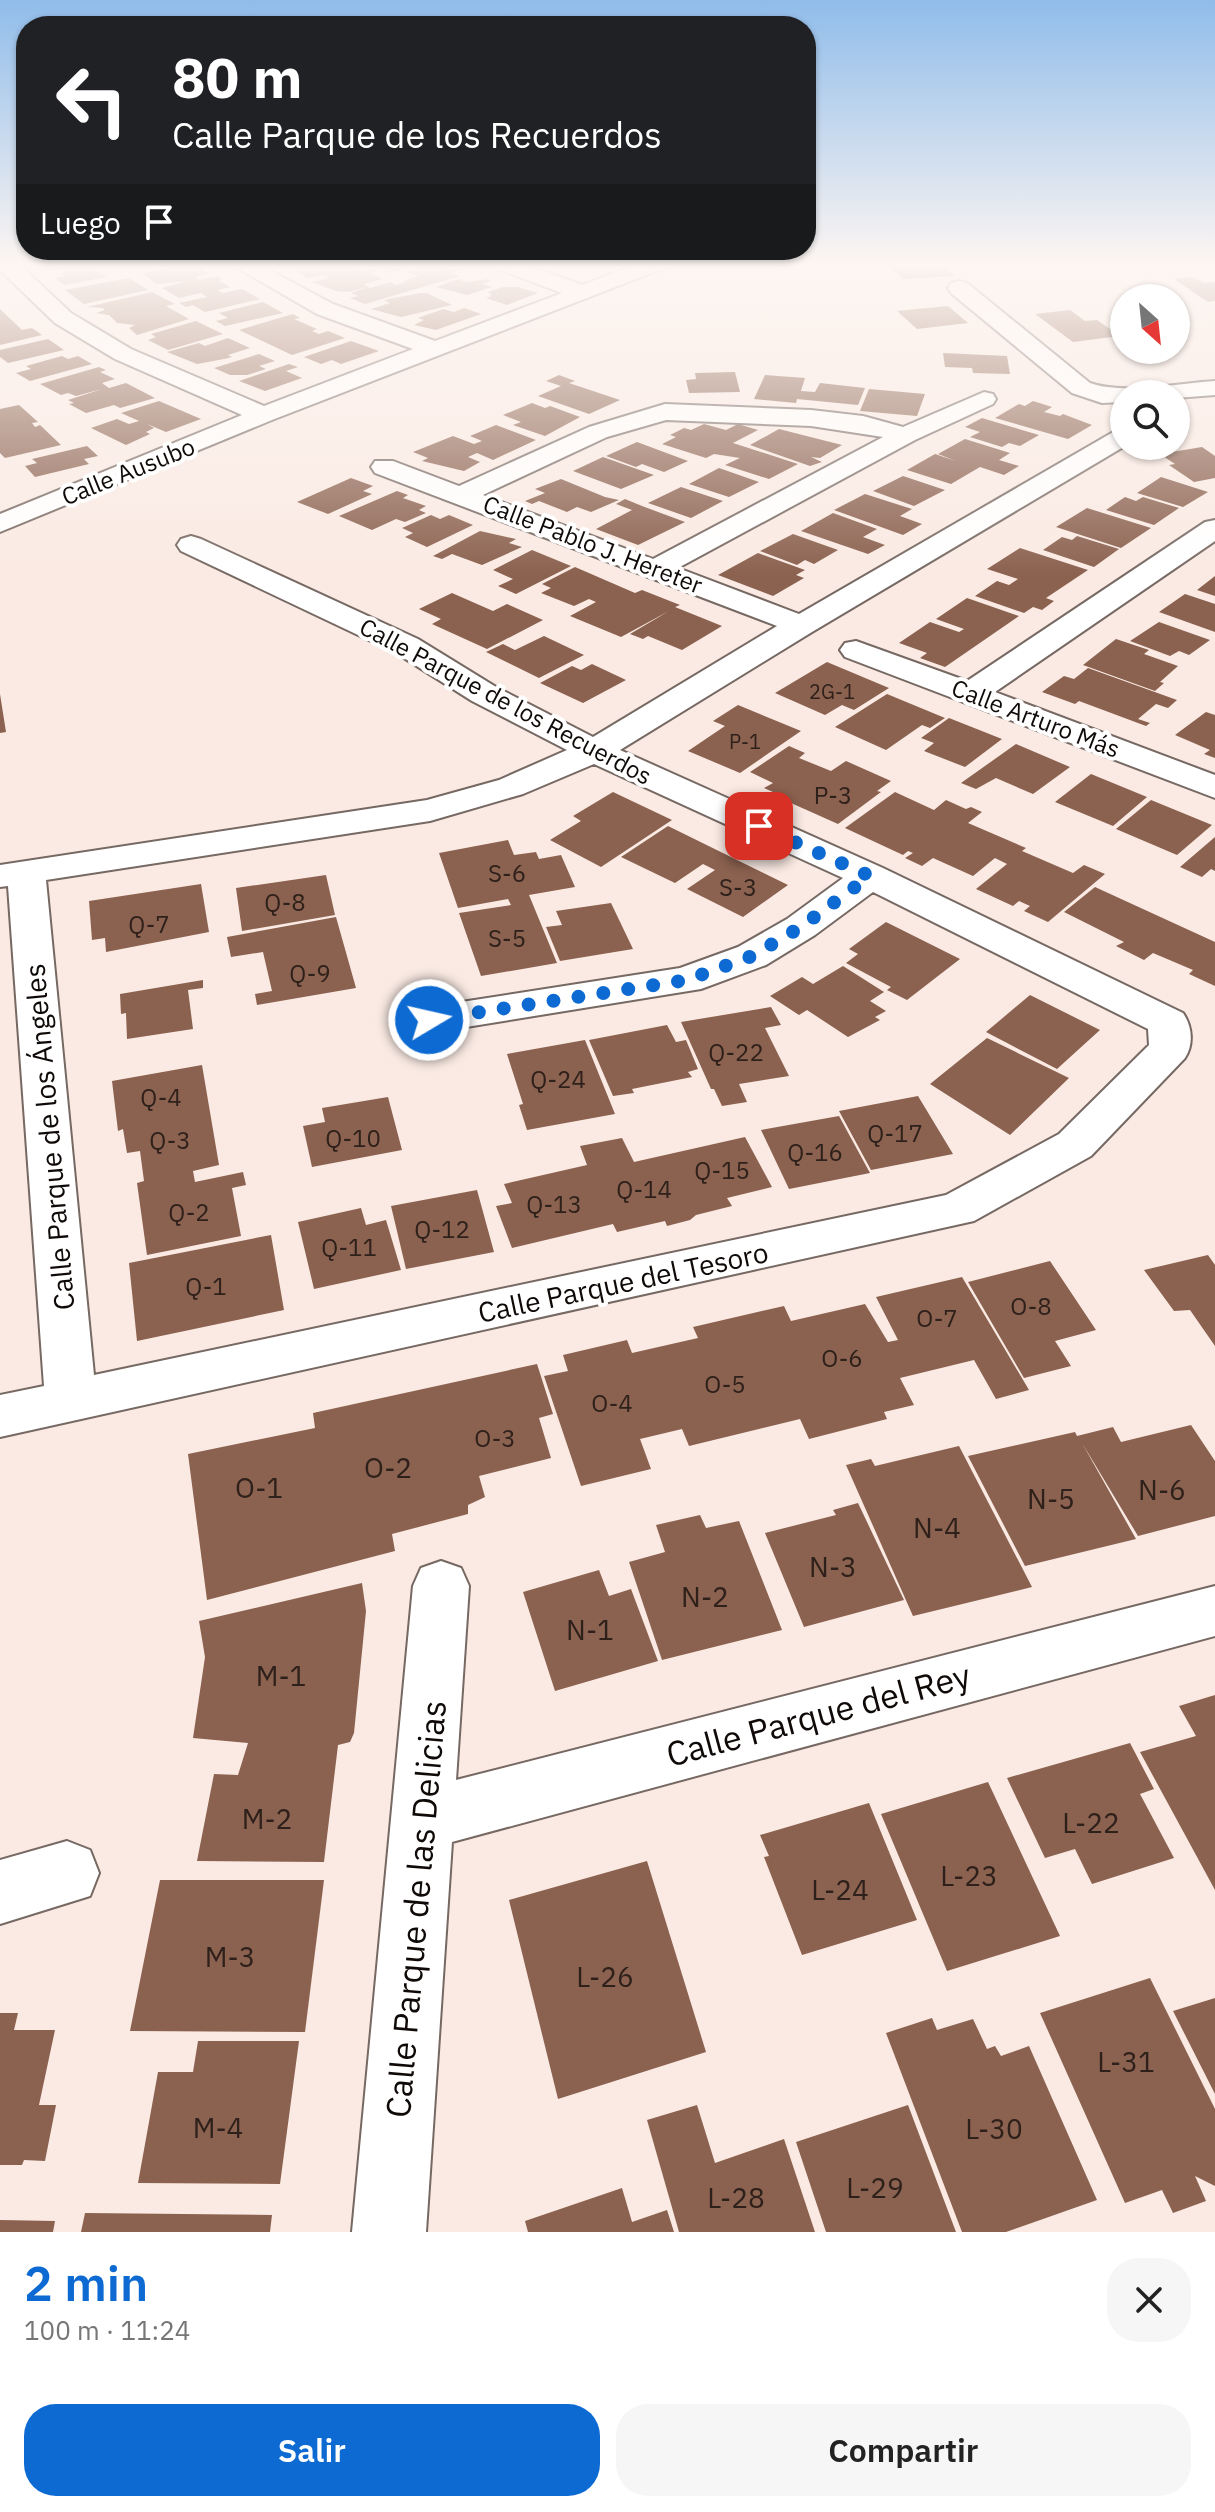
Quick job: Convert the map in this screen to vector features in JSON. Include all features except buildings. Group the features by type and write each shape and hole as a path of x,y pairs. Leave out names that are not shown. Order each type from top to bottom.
{"street":[{"path":"153,367 263,415"},
{"name":"Calle Ausubo","path":"0,524 387,367"},
{"path":"1056,367 1081,388 1110,396"},
{"path":"1190,390 1215,388"},
{"path":"657,568 906,435 984,399"},
{"path":"464,494 598,432 665,412 811,418 863,424 906,435"},
{"path":"13,874 430,810 511,787 594,751 801,625 1110,444"},
{"name":"Calle Pablo J. Hereter","path":"384,467 464,494 801,625"},
{"path":"971,693 1215,528"},
{"name":"Calle Parque de los Recuerdos","path":"191,545 407,646 484,694 594,751 870,876 1168,1022"},
{"name":"Calle Arturo Más","path":"856,650 1215,787"},
{"name":"Calle Parque de los Ángeles","path":"13,874 71,1401"},
{"path":"429,1020 687,980 752,956 801,927 870,876"},
{"name":"Calle Parque del Tesoro","path":"0,1416 958,1209 1075,1145 1170,1048 1168,1022"},
{"name":"Calle Parque de las Delicias","path":"389,2232 441,1586"},
{"name":"Calle Parque del Rey","path":"422,1819 1215,1611"},
{"path":"0,1892 67,1873"}],"route":[{"path":"429,1020 687,980 752,956 801,927 870,876 759,826"}]}
